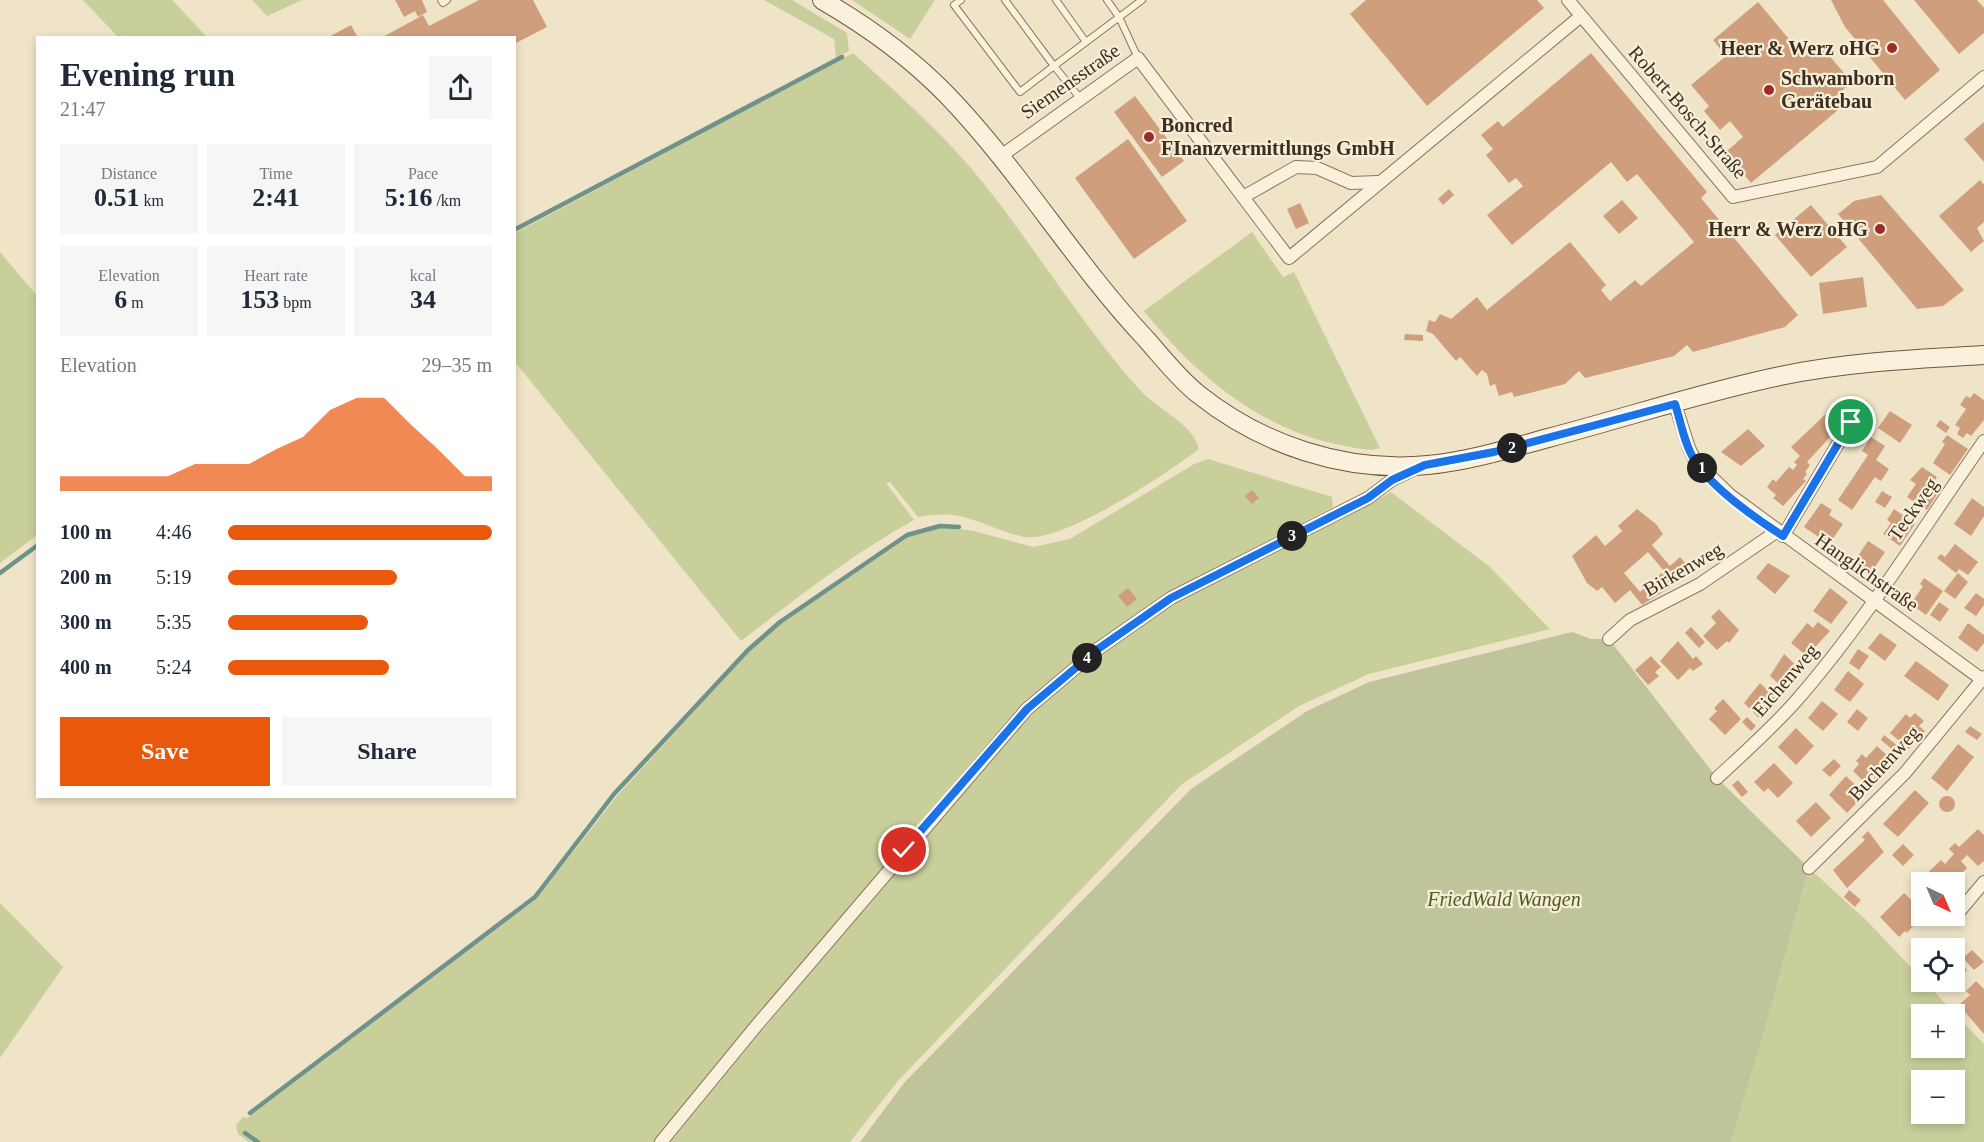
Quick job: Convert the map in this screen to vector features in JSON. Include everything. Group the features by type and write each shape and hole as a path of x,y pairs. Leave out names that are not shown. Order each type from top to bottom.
{"street":[{"path":"822,0 864,25 919,68 947,94 1001,156 1115,306 1196,393 1250,429 1295,449 1342,461 1425,465 1494,452 1778,376 1849,365 1984,355"},
{"name":"Robert-Bosch-Straße","path":"1568,0 1733,196 1877,167 1984,77"},
{"name":"Siemensstraße","path":"1001,156 1138,58 1289,258 1581,16"},
{"path":"1243,197 1296,167 1317,168 1351,183 1378,182"},
{"name":"Hanglichstraße","path":"1675,404 1689,448 1696,462 1730,495 1780,534 1983,679"},
{"path":"1780,534 1851,422"},
{"name":"Teckweg","path":"1874,600 1984,441"},
{"path":"661,1142 772,1006 1027,709 1098,649 1171,598 1368,498 1392,480 1425,465"},
{"name":"Birkenweg","path":"1609,639 1630,620 1700,584 1780,534"},
{"name":"Eichenweg","path":"1717,778 1796,701 1874,600"},
{"name":"Buchenweg","path":"1809,868 1905,773 1983,679"},
{"path":"1965,905 1984,882"}],"lane":[{"path":"441,0 442,3 447,0"},
{"path":"962,0 954,5 1020,92 1142,0"},
{"path":"1005,0 1080,98"},
{"path":"1056,0 1086,42"},
{"path":"1107,0 1119,17 1138,58"}],"green space":[{"path":"83,0 172,0 206,36 117,36"},
{"path":"252,0 302,0 267,16"},
{"path":"764,0 792,0 847,33 849,51 836,58 834,39"},
{"path":"852,0 935,0 910,39"},
{"path":"853,53 922,116 970,167 1118,365 1146,396 1189,431 1199,449 1115,504 1089,518 1043,536 1025,537 954,515 918,517 890,482 886,483 914,520 847,562 741,641 516,363 516,232"},
{"path":"1252,232 1283,277 1294,272 1380,448 1363,449 1315,439 1259,414 1208,378 1185,357 1144,311"},
{"path":"0,252 36,295 36,536 0,563"},
{"path":"1208,459 1332,497 1333,507 1157,599 1090,648 1027,703 745,1029 655,1142 249,1142 238,1134 236,1125 243,1117 247,1118 535,900 617,796 750,650 783,622 876,556 908,536 940,526 974,531 1033,547 1070,539 1194,464"},
{"path":"1391,492 1490,567 1550,629 1369,674 1299,706 1181,785 897,1082 850,1142 670,1142 852,922 1033,712 1130,632 1172,605 1225,574 1344,518"},
{"name":"FriedWald Wangen","path":"1572,632 1591,639 1609,639 1717,778 1809,868 1731,1142 860,1142 904,1083 1191,789 1307,711 1369,682"},
{"path":"1809,868 1867,921 1911,967 1911,992 1935,992 1946,1004 1911,1004 1911,1058 1965,1058 1965,1024 1984,1044 1984,1142 1731,1142"},
{"path":"0,903 63,967 0,1058"}],"building":[{"path":"395,0 422,0 427,12 418,17 415,11 404,17"},
{"path":"479,0 533,0 547,27 516,43 516,36 385,36 423,15 429,26"},
{"path":"1366,0 1537,0 1544,8 1427,106 1350,14"},
{"name":"Heer & Werz oHG","path":"1831,0 1883,0 1940,70 1905,100 1845,27"},
{"path":"1914,0 1977,0 1984,8 1984,33 1959,54"},
{"name":"Schwamborn Gerätebau","path":"1758,2 1804,57 1819,44 1852,82 1836,96 1844,105 1751,183 1738,167 1733,172 1723,160 1730,155 1727,151 1743,137 1730,121 1720,130 1704,111 1709,106 1691,85 1726,56 1713,40"},
{"path":"351,25 357,36 331,36"},
{"path":"1591,53 1707,192 1701,198 1798,315 1785,327 1693,352 1687,345 1674,356 1585,378 1579,371 1565,384 1514,397 1512,392 1499,396 1495,384 1490,386 1487,374 1482,370 1477,376 1460,357 1456,361 1433,334 1426,331 1429,320 1435,322 1440,314 1451,319 1477,297 1487,310 1570,242 1606,285 1601,290 1610,301 1635,280 1641,286 1694,242 1637,174 1627,182 1611,162 1512,245 1487,215 1523,186 1516,178 1509,183 1486,155 1493,149 1481,135 1498,121 1503,127"},
{"name":"Boncred FInanzvermittlungs GmbH","path":"1135,96 1184,161 1162,177 1114,112"},
{"path":"1984,122 1984,162 1964,139"},
{"path":"1128,139 1187,221 1134,259 1075,178"},
{"path":"1980,180 1984,185 1984,222 1977,228 1984,241 1971,252 1939,216"},
{"path":"1449,189 1454,195 1443,205 1438,199"},
{"path":"1881,195 1964,290 1943,306 1917,309 1838,214 1854,201"},
{"path":"1622,200 1638,218 1619,234 1603,216"},
{"path":"1300,203 1309,223 1296,229 1287,209"},
{"path":"1811,205 1847,247 1811,277 1775,235"},
{"path":"1863,277 1867,307 1823,314 1819,283"},
{"path":"1405,334 1423,335 1423,341 1404,340"},
{"path":"1974,393 1984,400 1984,420 1971,436 1967,433 1963,438 1957,434 1960,428 1955,425 1966,409 1960,405 1966,396 1970,398"},
{"path":"1832,408 1843,418 1840,422 1842,424 1807,462 1810,465 1803,479 1806,481 1783,506 1773,498 1776,495 1767,487 1773,479 1776,482 1789,467 1793,470 1797,465 1794,462 1800,456 1791,447"},
{"path":"1890,411 1912,425 1900,443 1878,428"},
{"path":"1940,420 1950,427 1946,433 1936,426"},
{"path":"1748,429 1765,446 1741,466 1721,452"},
{"path":"1947,435 1968,449 1950,475 1933,463 1945,444 1942,442"},
{"path":"1871,437 1885,446 1876,460 1889,469 1881,481 1875,477 1852,510 1838,500 1868,455 1862,451"},
{"path":"1922,467 1937,477 1933,484 1941,488 1927,510 1907,497 1916,484 1910,480"},
{"path":"1252,490 1259,498 1252,504 1245,496"},
{"path":"1882,491 1892,497 1885,508 1875,502"},
{"path":"1972,498 1984,507 1984,516 1971,536 1954,524"},
{"path":"1821,503 1832,510 1829,515 1843,524 1829,544 1804,527"},
{"path":"1637,509 1656,524 1663,534 1652,545 1670,566 1680,557 1691,570 1669,588 1642,605 1630,590 1615,603 1602,587 1597,591 1587,583 1572,556 1596,535 1605,546 1622,531 1618,526","holes":["1648,552 1664,571 1640,592 1624,573"]},
{"path":"1894,509 1915,524 1900,546 1883,534 1891,523 1887,520"},
{"path":"1868,541 1885,552 1871,573 1854,562"},
{"path":"1955,544 1978,562 1968,575 1959,569 1956,573 1937,558 1941,554 1945,557"},
{"path":"1768,563 1790,576 1775,594 1756,578"},
{"path":"1958,573 1968,582 1955,599 1944,591"},
{"path":"1924,578 1943,591 1926,615 1911,604 1923,586 1920,584"},
{"path":"1128,588 1137,599 1127,607 1118,596"},
{"path":"1830,588 1848,602 1831,624 1813,611"},
{"path":"1976,593 1984,599 1984,605 1976,616 1964,608"},
{"path":"1939,602 1949,609 1940,622 1930,615"},
{"path":"1719,609 1739,630 1729,643 1727,641 1717,650 1703,636 1716,623 1711,617"},
{"path":"1818,622 1830,631 1807,656 1791,643 1807,623 1813,628"},
{"path":"1968,623 1984,635 1984,643 1977,652 1958,638"},
{"path":"1691,627 1705,642 1699,648 1685,633"},
{"path":"1880,633 1897,645 1885,661 1868,648"},
{"path":"1678,641 1693,659 1696,656 1703,664 1693,671 1690,668 1678,680 1660,661"},
{"path":"1858,649 1869,656 1859,670 1849,663"},
{"path":"1784,654 1802,671 1785,690 1770,676"},
{"path":"1651,656 1661,667 1655,672 1659,676 1648,685 1635,670"},
{"path":"1916,661 1949,685 1938,701 1904,676"},
{"path":"1848,671 1864,684 1850,702 1834,690"},
{"path":"1760,683 1777,700 1759,718 1744,703"},
{"path":"1723,699 1741,719 1725,735 1709,719 1717,711 1714,708"},
{"path":"1822,701 1838,714 1823,731 1808,718"},
{"path":"1857,709 1868,718 1858,731 1847,722"},
{"path":"1915,713 1924,721 1919,726 1925,731 1909,749 1890,733 1906,714 1910,718"},
{"path":"1747,717 1756,726 1751,731 1742,722"},
{"path":"1970,726 1982,734 1977,740 1965,732"},
{"path":"1796,728 1814,746 1796,765 1778,747"},
{"path":"1884,735 1904,751 1900,756 1881,740"},
{"path":"1958,744 1974,757 1947,791 1931,778"},
{"path":"1877,746 1890,758 1884,764 1889,769 1877,781 1871,775 1864,782 1853,771 1859,764 1856,761 1862,754 1866,758"},
{"path":"1834,759 1841,766 1830,777 1822,770"},
{"path":"1774,763 1793,783 1778,798 1768,788 1764,792 1754,782"},
{"path":"1846,776 1865,794 1847,813 1829,795"},
{"path":"1738,780 1748,792 1742,797 1732,785"},
{"path":"1915,790 1929,803 1898,837 1883,824"},
{"path":"1947,796 1955,804 1947,812 1939,804"},
{"path":"1816,802 1831,818 1811,837 1796,821"},
{"path":"1978,829 1984,835 1984,861 1978,866 1967,855 1961,861 1967,868 1963,872 1928,872 1941,860 1945,864 1954,854 1949,849 1955,843 1959,847"},
{"path":"1868,831 1884,852 1847,888 1833,870 1865,840 1862,837"},
{"path":"1903,844 1914,855 1903,866 1892,855"},
{"path":"1849,890 1861,900 1855,907 1844,897"},
{"path":"1904,893 1911,900 1911,926 1913,926 1907,933 1905,931 1899,937 1880,917"},
{"path":"1972,950 1984,962 1974,970 1965,960 1965,956"},
{"path":"1976,981 1984,989 1984,1034 1965,1012 1965,1004 1960,1004 1970,995 1966,991"}],"waterway":[{"path":"516,229 842,57"},
{"path":"250,1113 535,897 614,794 748,650 780,622 907,535 940,526 959,527"},
{"path":"0,573 36,546"},
{"path":"245,1133 258,1142"}],"place":[{"name":"Heer & Werz oHG","path":"1892,48"},
{"name":"Schwamborn Gerätebau","path":"1769,90"},
{"name":"Boncred FInanzvermittlungs GmbH","path":"1149,137"},
{"name":"Herr & Werz oHG","path":"1880,229"}],"route":[{"path":"904,850 1027,709 1098,649 1171,598 1368,498 1392,480 1425,465 1494,452 1675,404 1689,448 1696,462 1730,495 1783,536 1851,422"}]}
